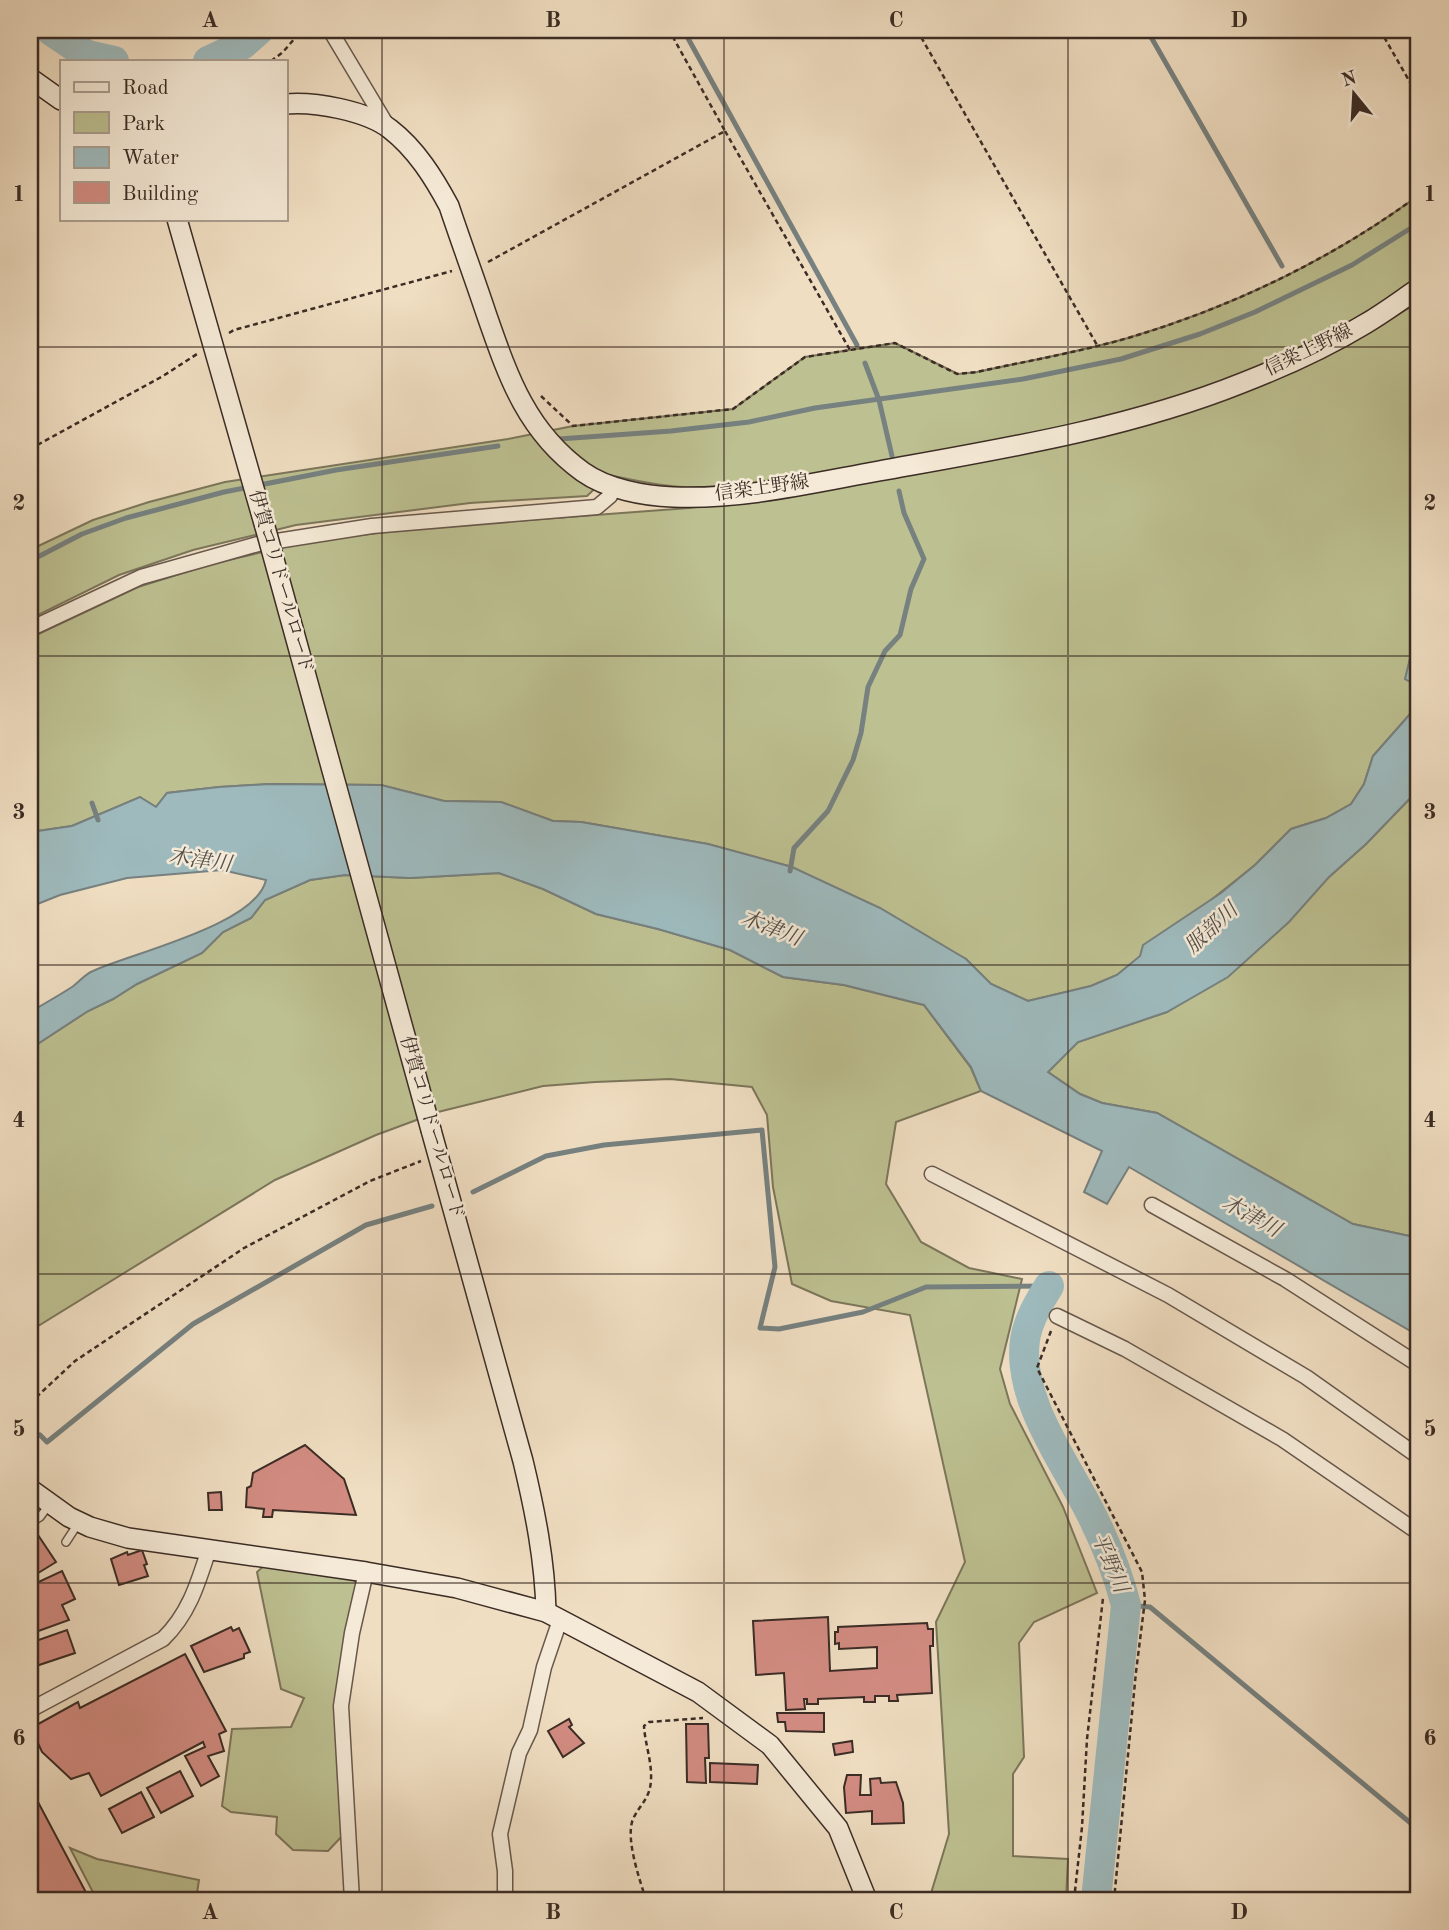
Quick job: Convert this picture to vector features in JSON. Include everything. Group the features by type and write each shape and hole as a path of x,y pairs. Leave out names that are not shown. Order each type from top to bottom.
{"street":[{"path":"330,30 388,128"},
{"path":"30,78 60,99"},
{"name":"信楽上野線","path":"287,104 345,109 388,128 415,155 436,181 449,206 512,384 539,431 557,452 586,474 632,492 673,497 743,493 921,463 1109,424 1195,400 1243,383 1365,325 1419,288"},
{"name":"伊賀コリドールロード","path":"177,220 267,534 523,1461 536,1515 546,1589 553,1616"},
{"path":"30,629 141,577 233,550 372,526 597,507 610,496 614,486"},
{"path":"932,1174 1168,1295 1306,1377 1419,1457"},
{"path":"1152,1205 1285,1279 1419,1365"},
{"path":"1057,1316 1125,1349 1282,1439 1419,1533"},
{"path":"30,1489 49,1505 79,1522 128,1538 366,1572 457,1588 553,1616 698,1692 770,1745 838,1828 867,1900"},
{"path":"30,1710 163,1639 177,1626 190,1605 209,1549"},
{"path":"352,1900 341,1706 352,1633 366,1572"},
{"path":"505,1900 505,1871 500,1834 519,1753 530,1730 553,1616"}],"lane":[{"path":"30,1523 40,1517 49,1505"},
{"path":"66,1542 79,1522"}],"path":[{"path":"272,60 302,30"},
{"path":"669,30 850,350"},
{"path":"917,30 1097,345"},
{"path":"1380,30 1419,99"},
{"path":"224,336 234,330 482,265 725,131"},
{"path":"533,389 573,426 733,409 805,357 895,343 957,374 977,372 1159,328 1256,290 1377,226 1419,195"},
{"path":"30,449 163,376 204,350"},
{"path":"30,1403 75,1361 244,1248 370,1181 438,1154"},
{"path":"1057,1316 1037,1368 1142,1572 1146,1600 1136,1672 1114,1900"},
{"path":"1074,1900 1087,1739 1103,1598"},
{"path":"646,1900 631,1834 633,1820 648,1797 651,1782 644,1726 649,1722 718,1718 724,1711"}],"green space":[{"path":"1419,195 1419,282 1295,352 1195,392 1143,408 982,445 772,481 684,487 609,475 587,496 470,503 296,525 193,550 119,575 30,619 30,550 93,520 149,502 225,482 508,439 573,426 733,409 805,357 895,343 958,374 1091,348 1167,326 1280,279 1351,240"},
{"path":"1419,302 1419,643 1412,650 1406,679 1419,687 1419,704 1373,756 1364,784 1351,804 1326,818 1291,829 1255,865 1117,975 1091,986 1028,1001 991,984 966,959 792,867 708,844 581,822 553,821 501,802 444,801 381,785 269,784 219,787 167,793 156,807 140,797 72,826 38,831 30,835 30,638 138,587 215,563 311,541 420,528 689,508 795,495 1019,452 1379,326"},
{"path":"1419,789 1419,1238 1353,1224 1157,1113 1102,1103 1080,1094 1048,1072 1078,1042 1167,1012 1329,877 1366,844"},
{"path":"499,873 543,889 596,914 730,950 783,977 844,985 924,1005 971,1068 981,1091 896,1122 886,1184 921,1242 969,1268 1022,1279 1000,1369 1010,1404 1063,1507 1097,1593 1034,1622 1019,1643 1024,1757 1013,1774 1013,1856 1068,1859 1066,1900 929,1900 949,1834 936,1622 965,1562 910,1315 831,1301 792,1284 773,1187 767,1115 752,1087 670,1079 543,1086 438,1112 376,1135 275,1180 30,1331 30,1049 88,1011 202,953 223,932 251,918 265,900 310,880 345,875 410,878"},
{"path":"266,1564 353,1576 358,1587 347,1632 344,1834 328,1851 293,1850 276,1834 277,1817 231,1812 222,1806 232,1729 291,1727 304,1698 281,1689 257,1572"},
{"path":"70,1848 97,1859 199,1880 196,1900 97,1900"}],"water":[{"path":"1419,643 1419,687 1405,679 1412,650"},
{"path":"1419,704 1419,789 1366,844 1329,877 1289,922 1228,977 1167,1012 1078,1042 1048,1072 1080,1094 1102,1103 1157,1113 1353,1224 1419,1238 1419,1336 1129,1167 1107,1204 1084,1192 1102,1151 981,1091 971,1067 924,1005 844,985 783,977 730,950 596,914 543,889 499,873 410,878 345,875 310,880 265,900 251,918 223,932 202,953 88,1011 30,1049 30,1012 72,987 90,972 217,924 240,911 257,896 266,880 222,870 127,878 60,895 30,907 30,835 38,831 72,826 140,797 156,807 167,793 219,787 269,784 381,785 444,801 501,802 553,821 581,822 708,844 792,867 880,908 966,959 991,984 1028,1001 1091,986 1117,975 1140,956 1143,945 1221,893 1255,865 1291,829 1326,818 1351,804 1364,784 1373,756"}],"building":[{"path":"305,1445 344,1479 356,1515 273,1510 272,1517 263,1517 264,1509 246,1507 247,1488 251,1486 253,1473"},
{"path":"221,1492 222,1510 209,1510 208,1493"},
{"path":"36,1532 56,1562 30,1578 30,1536"},
{"path":"142,1550 148,1576 119,1585 111,1559 127,1552 128,1555"},
{"path":"62,1571 75,1599 62,1605 69,1620 30,1634 30,1586"},
{"path":"828,1617 830,1671 877,1668 877,1647 839,1649 839,1643 835,1644 838,1627 927,1623 928,1629 933,1629 933,1646 930,1646 932,1693 897,1695 898,1701 889,1701 889,1696 875,1696 875,1702 864,1702 864,1697 818,1699 818,1704 807,1704 807,1699 804,1699 805,1709 786,1710 784,1673 756,1675 753,1621"},
{"path":"231,1627 233,1631 239,1628 250,1652 244,1654 244,1658 204,1672 191,1646"},
{"path":"67,1630 75,1653 30,1668 30,1643"},
{"path":"185,1654 226,1731 219,1734 224,1751 208,1756 219,1776 201,1786 185,1756 205,1747 203,1742 101,1796 89,1773 71,1779 42,1752 31,1728 78,1702 80,1708"},
{"path":"777,1713 824,1713 824,1732 786,1731 785,1722 778,1722"},
{"path":"569,1719 572,1725 569,1727 584,1743 563,1757 548,1731"},
{"path":"686,1724 708,1724 709,1758 705,1758 706,1783 687,1782"},
{"path":"852,1741 853,1752 835,1755 833,1744"},
{"path":"710,1763 758,1765 757,1784 710,1782"},
{"path":"180,1771 193,1796 161,1813 147,1788"},
{"path":"847,1775 861,1775 860,1795 871,1795 870,1779 880,1778 881,1783 896,1782 903,1803 904,1823 872,1824 872,1811 846,1813 844,1787"},
{"path":"141,1792 154,1817 122,1833 109,1809"},
{"path":"38,1802 90,1900 30,1900 30,1807"}],"waterway":[{"path":"50,30 87,55 110,60"},
{"path":"210,60 242,45 259,30"},
{"path":"1147,30 1282,266"},
{"path":"684,31 857,345"},
{"path":"559,439 749,422 815,408 1023,379 1121,359 1200,334 1255,312 1352,265 1419,223"},
{"path":"865,363 879,400 892,456"},
{"path":"30,561 82,534 126,518 224,492 336,470 498,446"},
{"path":"790,871 794,848 828,811 853,760 861,733 868,687 885,651 900,635 911,589 924,559 904,513 899,491"},
{"path":"92,803 98,820"},
{"path":"473,1192 546,1156 604,1145 762,1130 775,1267 760,1328 779,1329 863,1312 926,1287 1049,1286"},
{"path":"40,1435 47,1442 193,1324 366,1225 432,1206"},
{"name":"平野川","path":"1049,1286 1026,1333 1024,1361 1028,1383 1043,1425 1104,1541 1126,1605 1096,1900"},
{"path":"1126,1605 1150,1607 1419,1830"}],"water label":[{"name":"木津川","path":"200,861"},
{"name":"木津川","path":"771,929"},
{"name":"服部川","path":"1212,929"},
{"name":"木津川","path":"1251,1217"}]}
